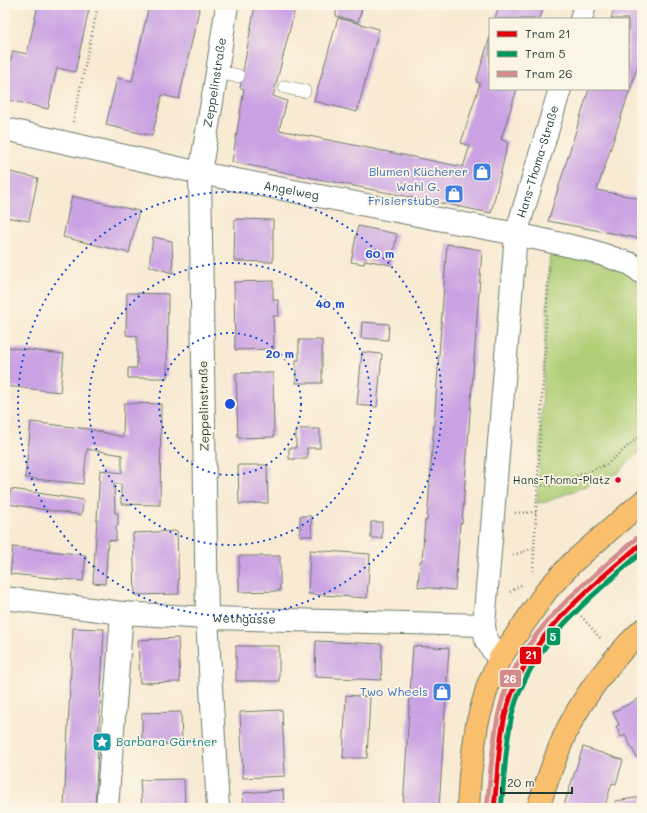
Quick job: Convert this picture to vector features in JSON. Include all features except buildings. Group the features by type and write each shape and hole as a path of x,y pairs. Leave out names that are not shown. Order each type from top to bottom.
{"main road":[{"path":"468,808 470,775 477,724 488,685 540,584 573,562 642,502"},
{"path":"538,808 569,727 594,685 619,653 642,630"}],"street":[{"name":"Zeppelinstraße","path":"218,808 207,618 200,173 227,5"},
{"path":"580,18 585,5"},
{"name":"Hans-Thoma-Straße","path":"516,234 560,90"},
{"name":"Angelweg","path":"5,129 200,173 516,234"},
{"path":"500,660 486,640 484,625 516,234 589,250 631,264 642,273"},
{"name":"Wethgasse","path":"5,598 122,613 207,618 484,625"},
{"path":"107,808 122,613"}],"lane":[{"path":"217,72 238,76"},
{"path":"285,87 304,91"}],"path":[{"path":"68,143 98,5"},
{"path":"551,242 538,486 540,584 560,602 565,597 602,641 619,653"},
{"path":"496,482 549,486 606,465 642,434"},
{"path":"505,595 527,581"}],"green space":[{"path":"550,249 627,268 642,282 642,449 618,473 546,502 537,503"}],"tram line":[{"name":"26","path":"487,807 497,720 509,681 522,657 537,634 574,593 637,538"},
{"name":"21","path":"494,808 504,720 516,682 529,658 562,616 601,578 642,543"},
{"name":"5","path":"501,808 510,723 522,686 534,663 566,622 603,586 642,552"}],"place":[{"name":"Blumen Kücherer","path":"482,172"},
{"name":"Wahl G. Frisierstube","path":"454,194"},
{"name":"Hans-Thoma-Platz","path":"618,480"},
{"name":"Two Wheels","path":"442,692"},
{"name":"Barbara Gärtner","path":"102,742"}]}
